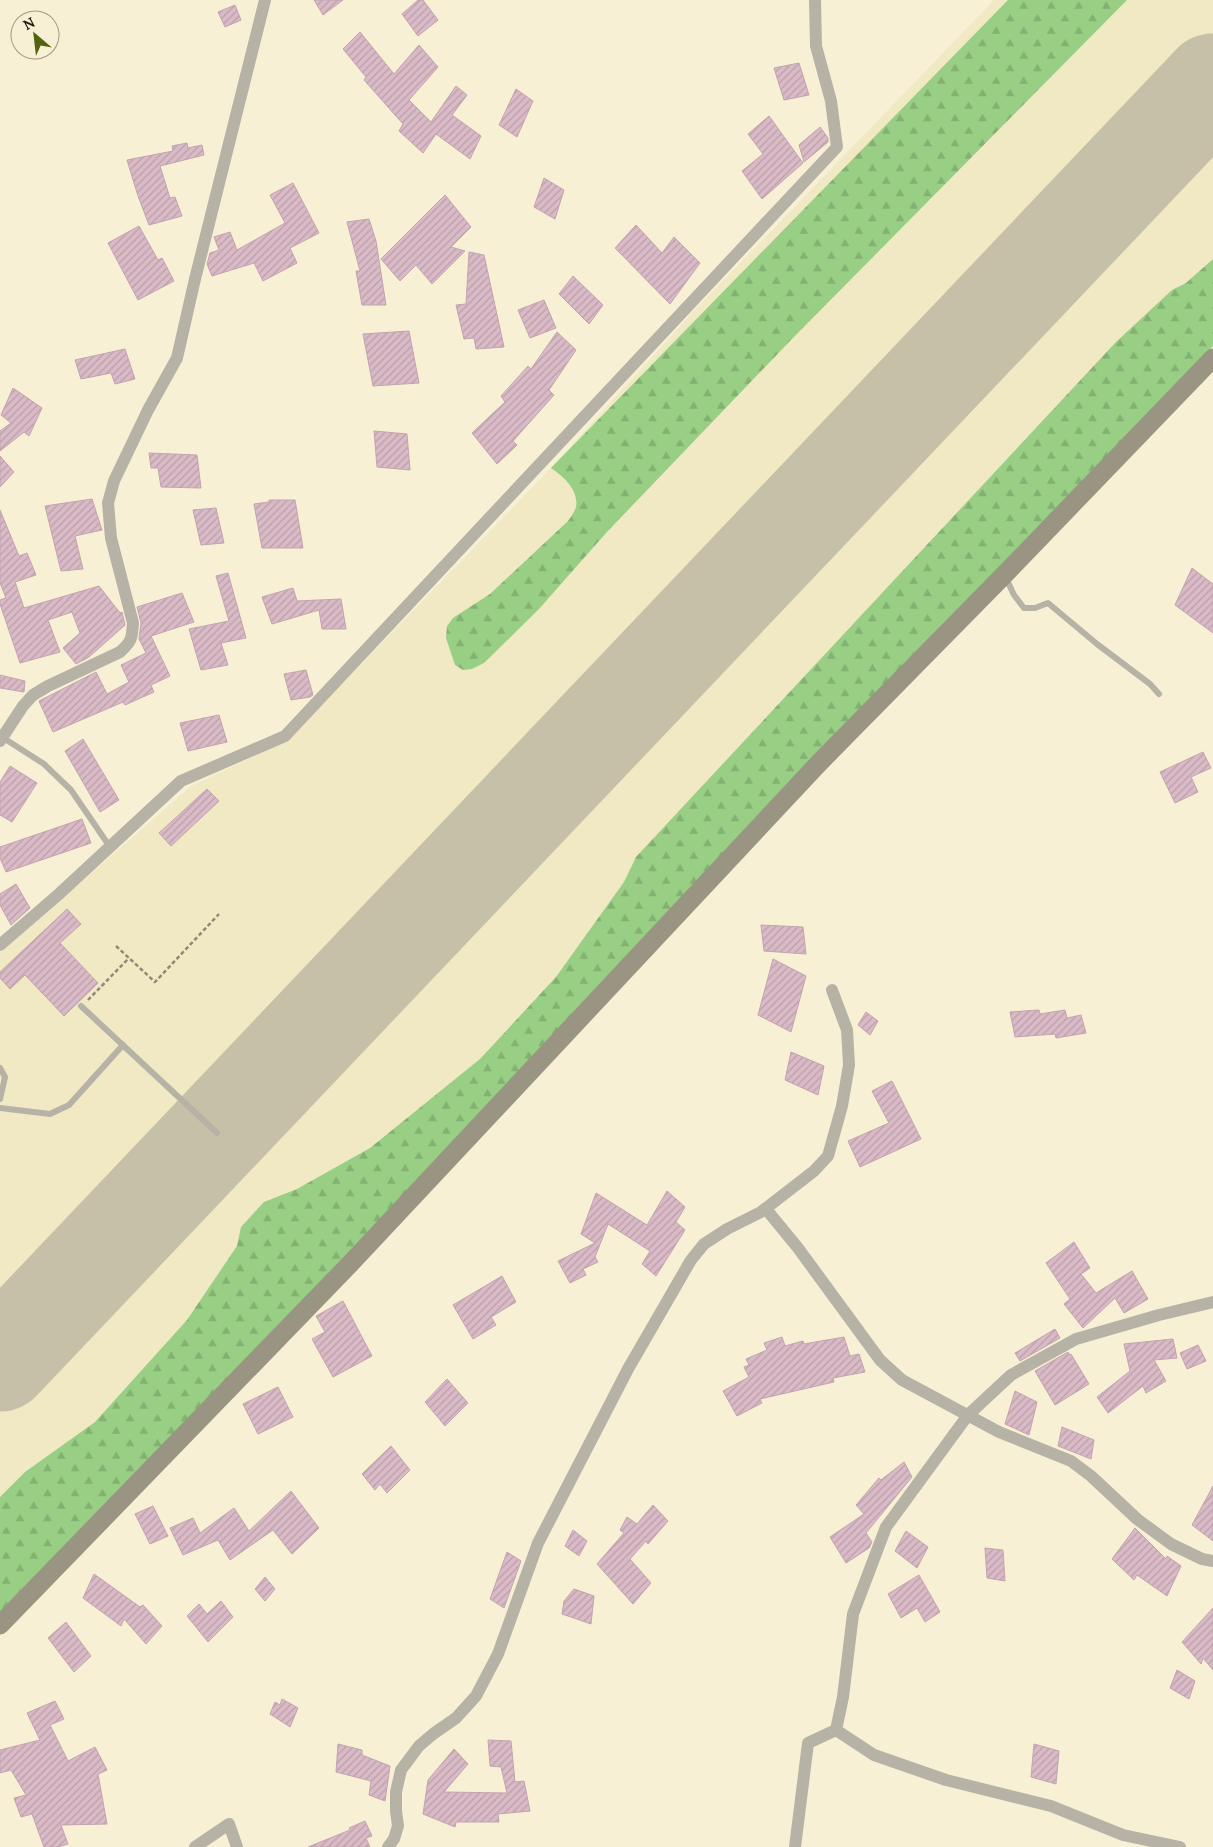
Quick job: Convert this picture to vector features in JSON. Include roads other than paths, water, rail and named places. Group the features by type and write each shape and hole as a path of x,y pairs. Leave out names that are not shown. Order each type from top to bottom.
{"street":[{"path":"1,739 22,706 33,695 120,652 129,644 132,636 133,623 111,538 108,503 114,481 148,410 178,358 195,279 265,0"},
{"path":"0,945 59,894 181,782 285,736 837,147 831,101 816,46 815,0"},
{"path":"0,1624 350,1264 820,762 1213,358"},
{"path":"388,1847 394,1839 398,1826 396,1792 401,1770 419,1746 456,1718 476,1696 498,1654 538,1543 628,1369 691,1260 704,1244 727,1229 766,1209 814,1171 828,1156 842,1106 849,1064 847,1030 832,990"},
{"path":"766,1209 798,1248 880,1360 902,1380 999,1432 1071,1461 1091,1476 1137,1519 1170,1544 1202,1559 1213,1561"},
{"path":"836,1730 843,1697 853,1614 886,1527 968,1415 1011,1375 1076,1339 1159,1315 1213,1302"},
{"path":"795,1847 808,1743 836,1730"},
{"path":"836,1730 874,1755 946,1780 1051,1806 1123,1835 1180,1847"},
{"path":"195,1847 229,1824 237,1847"}],"lane":[{"path":"1004,574 1014,595 1024,608 1035,608 1048,603 1097,644 1150,684 1159,694"},
{"path":"1,739 44,764 71,790 110,847"},
{"path":"81,1006 217,1133"},
{"path":"0,1108 50,1114 69,1105 123,1045"},
{"path":"0,1068 5,1077 0,1099"}]}
